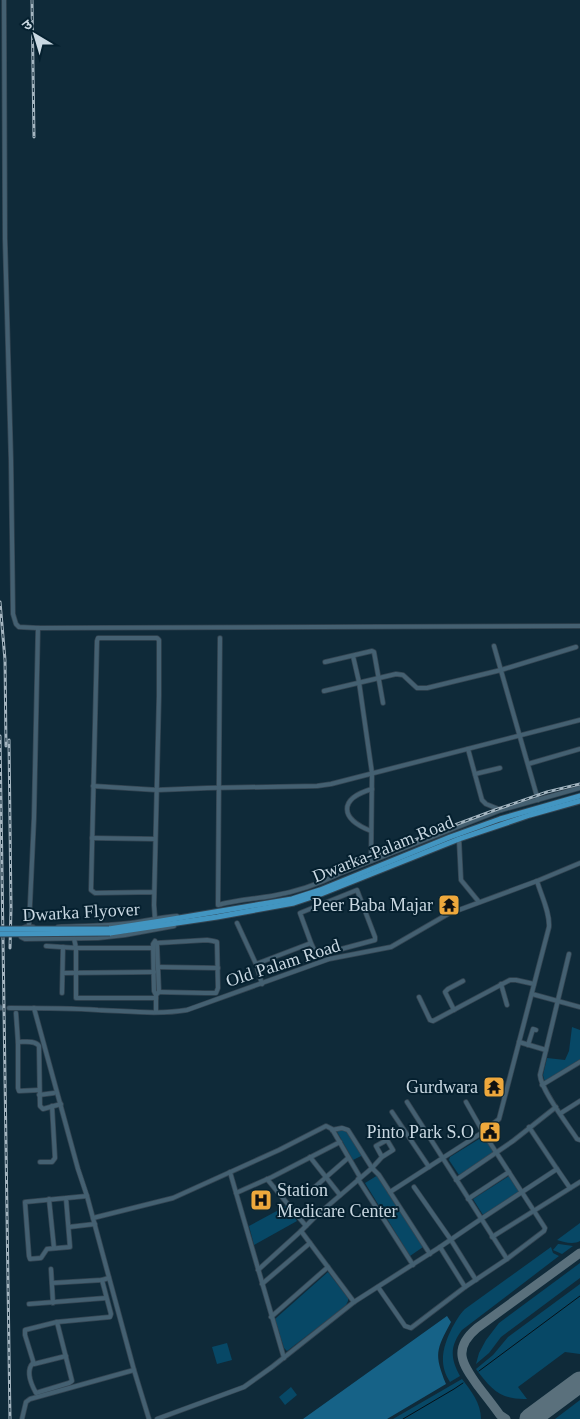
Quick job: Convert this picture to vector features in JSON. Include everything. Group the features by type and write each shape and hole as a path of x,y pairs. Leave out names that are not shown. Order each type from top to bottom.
{"main road":[{"name":"Dwarka-Palam Road","path":"195,918 292,898 320,890 450,837 500,819 580,796"},
{"name":"Dwarka-Palam Road","path":"195,918 294,903 459,839 530,815 580,801"},
{"name":"Dwarka Flyover","path":"0,934 110,933 195,918"},
{"name":"Dwarka Flyover","path":"0,929 109,929 179,921"}],"street":[{"path":"4,0 12,614 18,626 38,628 580,626"},
{"path":"29,926 34,818 38,628"},
{"path":"154,892 96,893 91,890 97,640 99,638 157,638 159,641 155,919"},
{"path":"220,638 218,905 232,901 275,896 321,883 371,861 501,810 580,788"},
{"path":"494,646 538,800"},
{"path":"324,691 377,677 400,674 421,689 501,670 576,647"},
{"path":"325,662 374,652 383,703"},
{"path":"353,656 359,682 372,773 371,861"},
{"path":"93,786 156,790 317,786 580,720"},
{"path":"468,749 482,801 501,810"},
{"path":"528,764 580,749"},
{"path":"475,774 500,768"},
{"path":"371,831 354,822 349,815 348,809 349,804 357,795 372,789"},
{"path":"92,838 155,839"},
{"path":"459,839 461,880 479,902"},
{"name":"Old Palam Road","path":"9,1008 75,1008 175,1013 187,1010 329,960 391,947 448,914 580,863"},
{"path":"390,1192 483,1132 499,1118 549,921 537,881"},
{"path":"357,890 376,937 375,940 319,954 316,954 311,943 300,913 357,890"},
{"path":"165,917 195,918 125,935 24,939 20,936 23,928 29,926 98,926 165,917"},
{"path":"237,923 256,964 262,984"},
{"path":"74,938 76,948 75,1008"},
{"path":"76,998 216,993 218,988 217,942 213,940 153,942 154,991 157,995"},
{"path":"156,1012 157,943"},
{"path":"256,964 311,943"},
{"path":"46,946 153,948"},
{"path":"62,993 63,947"},
{"path":"569,954 540,1075 542,1085 577,1139 580,1140"},
{"path":"158,967 218,968"},
{"path":"62,973 154,972"},
{"path":"419,997 432,1022 501,984 512,980 534,984"},
{"path":"454,1010 445,992 463,981"},
{"path":"501,984 507,1005"},
{"path":"532,994 580,1007"},
{"path":"34,1008 149,1419"},
{"path":"16,1013 18,1088 19,1090 54,1093"},
{"path":"528,1045 533,1029 536,1030"},
{"path":"18,1042 31,1042 38,1045 39,1105 41,1108 61,1104"},
{"path":"519,1042 546,1050"},
{"path":"536,1048 538,1042"},
{"path":"542,1085 580,1062"},
{"path":"560,1113 580,1101"},
{"path":"408,1102 507,1259"},
{"path":"378,1287 405,1326 411,1328 545,1230 466,1102"},
{"path":"40,1162 52,1162 55,1158 52,1106"},
{"path":"456,1180 496,1153 556,1107"},
{"path":"392,1112 429,1167"},
{"path":"93,1218 173,1198 279,1150 324,1127 330,1127 413,1265"},
{"path":"529,1127 570,1188"},
{"path":"332,1130 347,1129 430,1254"},
{"path":"258,1270 372,1168 382,1156 393,1150 387,1140 376,1146 382,1156"},
{"path":"236,1193 340,1142"},
{"path":"310,1157 340,1195"},
{"path":"308,1193 348,1158"},
{"path":"156,1419 244,1387 284,1358 354,1302 557,1169"},
{"path":"230,1172 284,1358"},
{"path":"468,1198 508,1172"},
{"path":"267,1179 306,1226"},
{"path":"492,1237 580,1182"},
{"path":"414,1187 476,1280"},
{"path":"66,1198 70,1247 45,1250 40,1258 31,1259 29,1256 25,1202 27,1201 87,1196"},
{"path":"49,1199 54,1248"},
{"path":"69,1227 95,1224"},
{"path":"301,1231 354,1302"},
{"path":"262,1284 310,1242"},
{"path":"440,1247 465,1287"},
{"path":"272,1317 328,1267"},
{"path":"51,1269 53,1303"},
{"path":"52,1283 109,1278"},
{"path":"33,1363 24,1336 25,1330 57,1322 110,1316 102,1280"},
{"path":"29,1304 106,1298"},
{"path":"33,1363 29,1372 34,1392 36,1393 72,1382 57,1322"},
{"path":"33,1363 36,1364 66,1356"},
{"path":"22,1419 26,1402 30,1399 134,1370"}],"shaded area":[{"path":"572,1027 580,1030 580,1061 545,1082 543,1075 547,1058 565,1060 569,1051"},
{"path":"336,1130 347,1130 363,1155 353,1160"},
{"path":"484,1136 494,1153 459,1175 449,1160 450,1157"},
{"path":"378,1175 423,1247 410,1256 365,1183"},
{"path":"509,1176 520,1193 483,1215 473,1199"},
{"path":"286,1206 297,1221 254,1245 249,1226"},
{"path":"580,1223 580,1241 571,1243 557,1240"},
{"path":"558,1244 573,1246 562,1254 553,1250"},
{"path":"551,1247 553,1253 559,1256 462,1330 453,1347 454,1363 460,1376 450,1382 444,1368 444,1348 461,1314 465,1309"},
{"path":"580,1263 580,1278 501,1337 489,1353 476,1364 486,1340 499,1323"},
{"path":"328,1272 348,1298 346,1305 287,1351 284,1348 275,1319"},
{"path":"580,1284 580,1354 565,1352 518,1387 527,1399 510,1398 492,1388 476,1369 493,1355 508,1337"},
{"path":"447,1316 451,1322 438,1352 438,1359 446,1384 387,1419 303,1419"},
{"path":"227,1343 232,1360 217,1364 212,1347"},
{"path":"462,1379 477,1402 481,1419 393,1419"},
{"path":"291,1387 297,1395 285,1405 279,1397"},
{"path":"580,1400 580,1419 555,1419"}],"waterway":[{"path":"479,1371 580,1296"},
{"path":"403,1419 463,1383"}],"taxiway":[{"path":"506,1419 500,1415 464,1364 462,1357 464,1343 477,1328 580,1253"},
{"path":"539,1419 571,1389"},
{"path":"529,1419 538,1414"}],"runway":[{"path":"530,1419 580,1382"}],"railway":[{"path":"32,0 34,137"},
{"path":"0,602 5,660 6,746"},
{"path":"0,736 10,1419"},
{"path":"9,740 10,948"},
{"path":"345,866 495,810 547,792 580,784"}],"place":[{"name":"Peer Baba Majar","path":"449,905"},
{"name":"Gurdwara","path":"494,1087"},
{"name":"Pinto Park S.O","path":"490,1132"},
{"name":"Station Medicare Center","path":"261,1200"}]}
